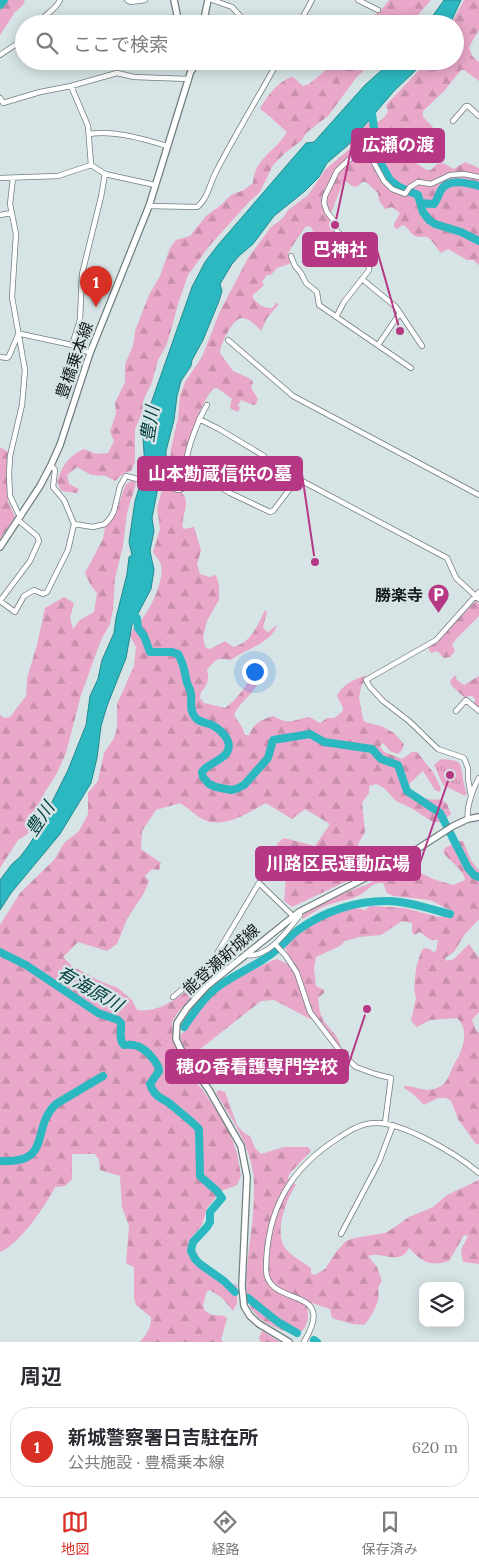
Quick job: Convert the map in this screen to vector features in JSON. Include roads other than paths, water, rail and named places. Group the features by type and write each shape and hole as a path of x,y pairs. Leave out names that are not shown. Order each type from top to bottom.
{"main road":[{"path":"174,0 177,15"},
{"path":"206,15 210,0"},
{"name":"豊橋乗本線","path":"0,547 51,465 90,352 149,206 192,70"},
{"path":"468,819 479,817"},
{"name":"能登瀬新城線","path":"289,1342 259,1324 250,1316 244,1306 242,1286 247,1177 241,1146 209,1090 180,1048 176,1039 178,1023 187,1008 207,986 296,914 402,859 453,826 468,819"}],"street":[{"path":"45,15 56,7 60,0"},
{"path":"127,0 131,2 145,0"},
{"path":"210,0 232,7 240,15"},
{"path":"304,15 312,0"},
{"path":"358,0 378,10"},
{"path":"0,55 15,45"},
{"path":"149,206 199,206 207,194 217,169 273,70"},
{"path":"0,98 1,104 52,88 71,86 120,73 134,77 189,79"},
{"path":"71,86 84,114 90,134 91,165"},
{"path":"453,122 466,106 479,116"},
{"path":"90,134 127,136 167,146"},
{"path":"336,317 344,302 369,270 369,267 355,248 337,232 334,219 325,208 325,196 334,176 342,166 356,153 366,150 384,181 397,191 405,194 410,186 418,182 431,184 450,175 464,174 479,177"},
{"path":"91,165 105,174 155,185"},
{"path":"0,178 58,176 91,165"},
{"path":"72,345 80,320 82,274 105,174"},
{"path":"13,178 10,204 16,234 12,297 18,335 25,361 24,387 10,456 10,496 19,518 37,536 39,541 30,561 0,601 15,612 27,593 34,590 43,594 47,592 68,550 74,524 64,500 53,487 55,470 51,465"},
{"path":"0,215 12,213"},
{"path":"291,256 306,283 317,292 319,305 411,368"},
{"path":"362,279 400,313 422,346"},
{"path":"378,345 400,313"},
{"path":"18,335 21,334 72,345 90,352"},
{"path":"0,357 7,358 9,356 18,335"},
{"path":"228,340 293,396 479,495"},
{"path":"190,486 186,460 199,419 207,405"},
{"path":"199,419 264,456"},
{"path":"74,524 93,528 104,524 114,511 120,486 126,476 185,489 202,477 270,512 273,511 298,480 448,558 456,578 478,596 436,640 366,680 383,701 409,721 438,749 464,758 468,768 471,796"},
{"path":"456,712 466,700 479,710"},
{"path":"468,819 467,812 471,796 479,778"},
{"path":"173,997 209,967 259,883 296,914 300,914 276,945 254,955 245,954"},
{"path":"276,945 297,973 310,1012 343,1055 356,1067 391,1078 385,1123"},
{"path":"304,1342 312,1325 313,1312 310,1306 302,1299 279,1292 267,1279 266,1269 270,1233 277,1204 283,1193 306,1164 326,1146 362,1125 373,1122 393,1126 458,1156 479,1173"},
{"path":"341,1234 379,1162 393,1126"}],"water":[{"path":"444,0 461,0 454,15 433,15"},
{"name":"豊川","path":"382,70 416,70 394,91 347,146 327,163 319,177 274,216 253,244 232,264 220,284 222,291 219,301 191,366 181,381 177,396 174,420 166,451 166,464 160,477 152,518 154,531 150,551 154,570 151,589 132,625 126,658 101,726 97,758 91,783 60,834 11,893 0,910 0,880 20,857 36,834 68,770 86,725 90,696 98,679 102,660 114,633 129,557 132,555 129,542 135,501 145,468 143,426 192,287 205,262 218,245 306,143 314,142 365,85"}],"waterway":[{"path":"0,5 4,0"},
{"path":"371,107 374,128 379,141 376,155 390,180 399,187 418,195 423,212 429,220 479,241"},
{"path":"421,203 434,204 441,190 449,184 459,182 479,186"},
{"path":"129,613 137,618 138,628 144,636 150,652 172,652 178,654 191,692 191,709 193,714 198,720 218,729 227,739 229,746 227,753 202,772 203,777 209,784 231,790 244,785 268,758 273,740 310,734 324,742 372,749 381,759 398,765 407,791 440,813 468,868 474,875 479,877"},
{"path":"184,1027 202,1002 215,989 267,957 308,923 329,912 351,905 375,901 395,901 450,914"},
{"name":"有海原川","path":"0,952 26,965 98,1013 118,1020 121,1023 122,1043 124,1045 140,1047 154,1060 159,1071 150,1084 153,1091 199,1129 200,1176 222,1198 210,1212 210,1222 193,1242 191,1251 200,1264 224,1281 235,1292"},
{"path":"0,1161 28,1157 35,1151 48,1113 56,1104 103,1076"},
{"name":"有海原川","path":"248,1298 278,1322 297,1333"}],"place":[{"name":"広瀬の渡","path":"335,225"},
{"name":"新城警察署日吉駐在所","path":"96,307"},
{"name":"巴神社","path":"400,331"},
{"name":"山本勘蔵信供の墓","path":"315,562"},
{"name":"勝楽寺","path":"439,614"},
{"name":"川路区民運動広場","path":"450,775"},
{"name":"穂の香看護専門学校","path":"367,1009"}]}
